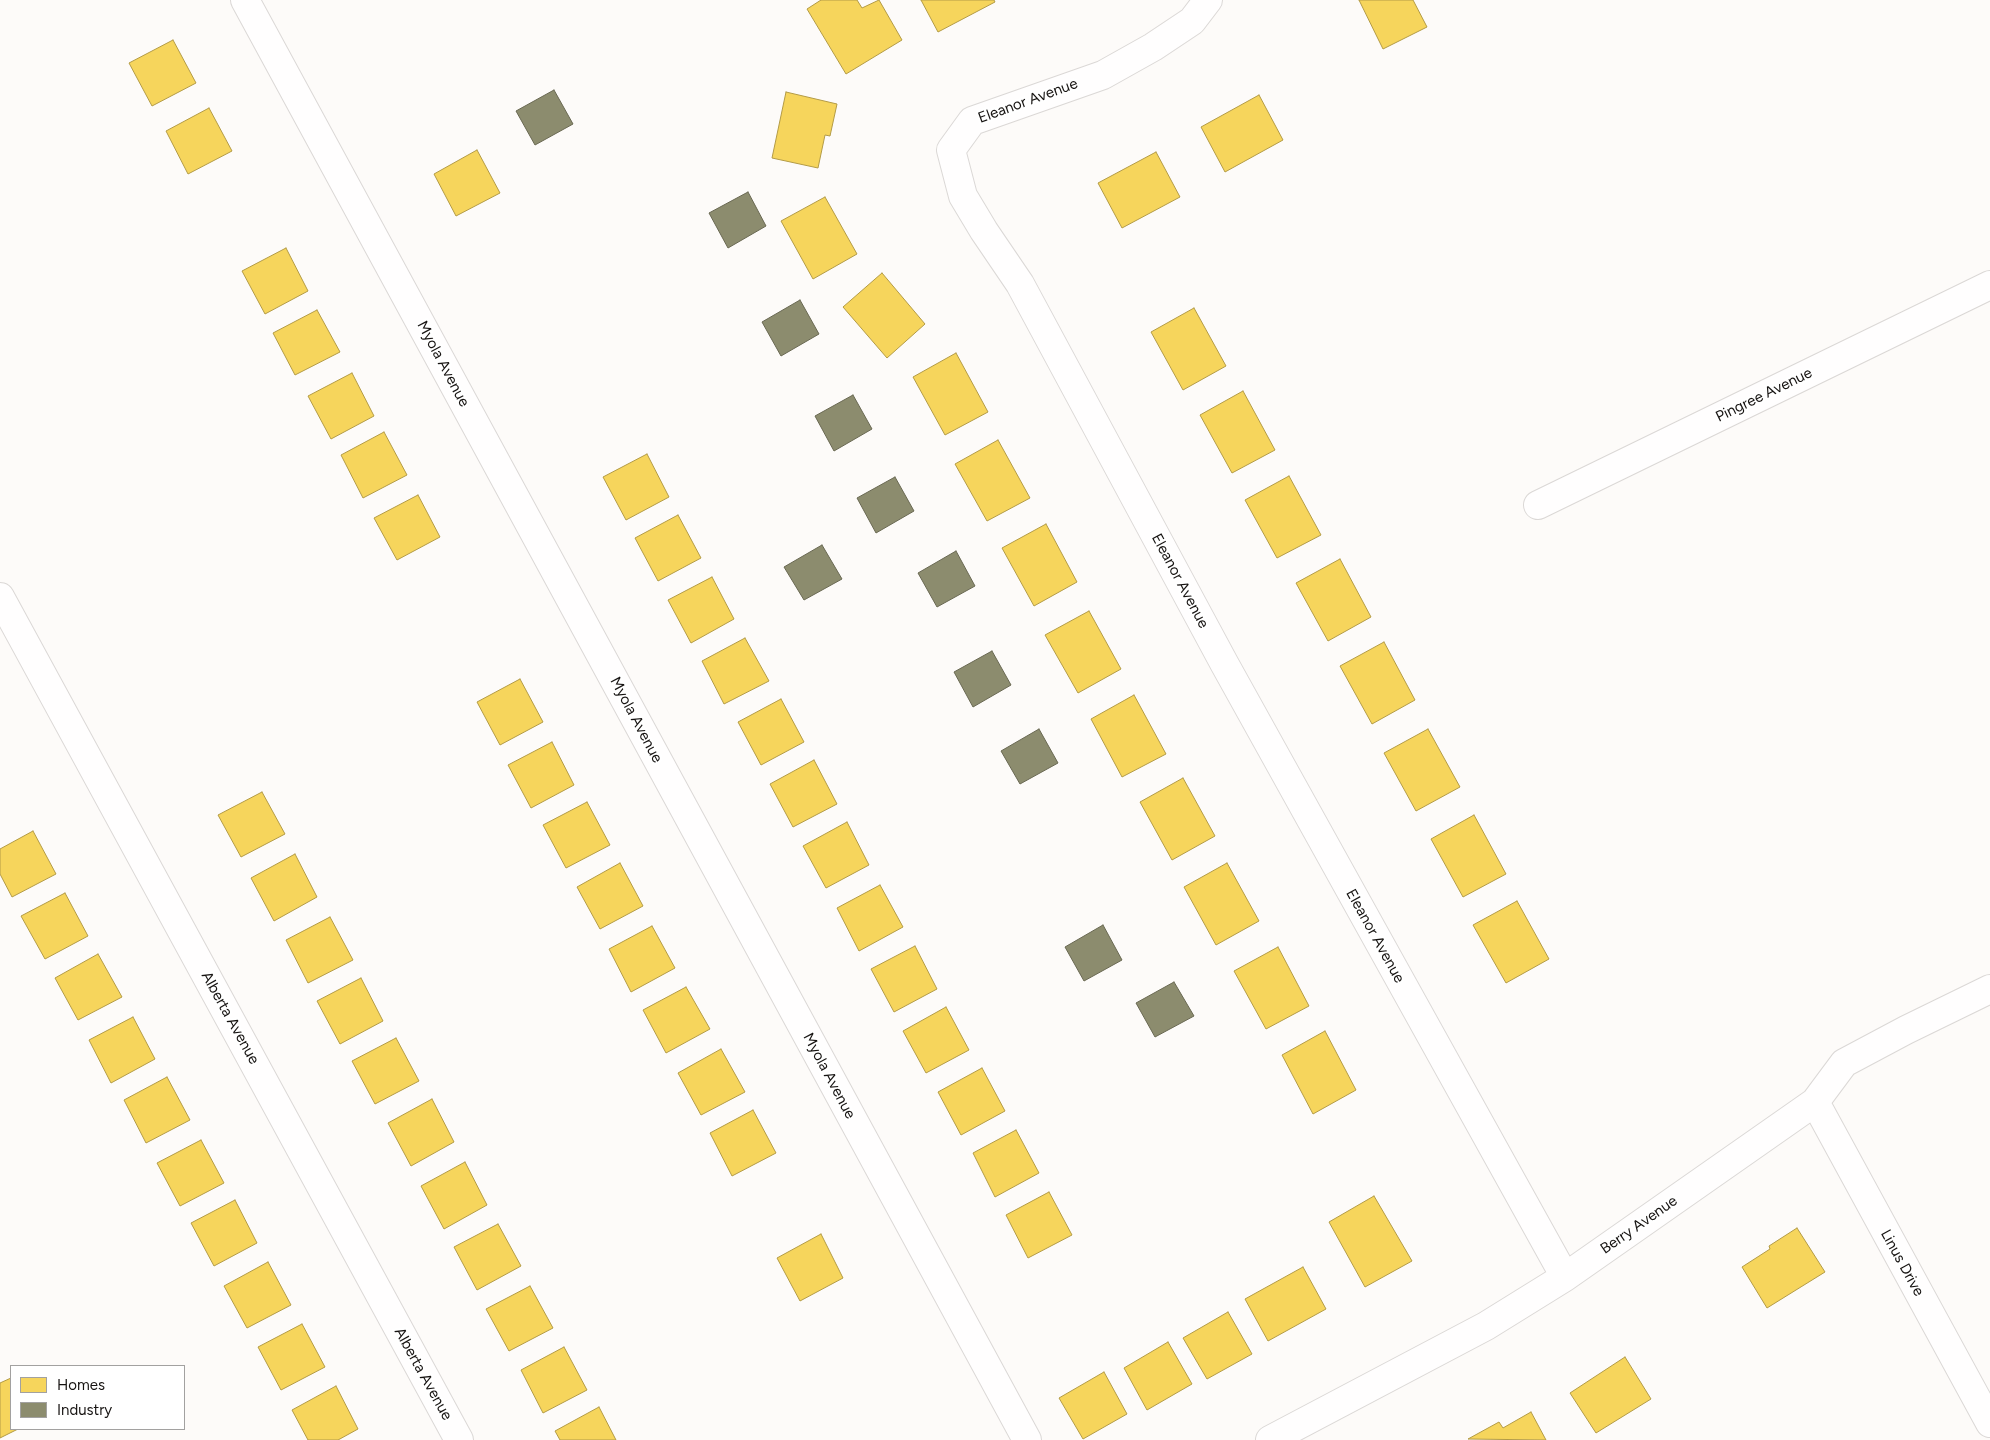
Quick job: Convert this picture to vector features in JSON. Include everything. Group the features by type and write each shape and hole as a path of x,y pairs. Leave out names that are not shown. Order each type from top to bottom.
{"street":[{"name":"Myola Avenue","path":"245,0 1027,1440"},
{"name":"Eleanor Avenue","path":"1208,0 1192,21 1153,47 1102,75 972,121 951,150 963,196 984,232 1020,284 1224,663 1565,1276"},
{"name":"Pingree Avenue","path":"1538,506 1990,285"},
{"name":"Alberta Avenue","path":"0,597 459,1440"},
{"name":"Berry Avenue","path":"1270,1440 1486,1326 1565,1276 1815,1102 1844,1063 1990,989"},
{"name":"Linus Drive","path":"1815,1102 1990,1423"}],"building: Homes":[{"path":"821,0 857,0 862,8 879,0 902,40 846,74 807,9"},
{"path":"921,0 994,0 995,2 938,32"},
{"path":"1359,0 1413,0 1427,27 1383,49"},
{"path":"173,40 196,83 152,106 129,63"},
{"path":"786,92 837,104 830,136 825,135 818,168 772,158"},
{"path":"1259,95 1283,140 1225,172 1201,127"},
{"path":"209,108 232,151 188,174 166,131"},
{"path":"477,150 500,193 456,216 434,174"},
{"path":"1156,152 1180,197 1122,228 1098,183"},
{"path":"825,197 857,254 813,279 781,221"},
{"path":"286,248 308,291 265,314 242,271"},
{"path":"882,273 925,324 887,358 843,307"},
{"path":"1194,308 1226,366 1183,390 1151,332"},
{"path":"317,310 340,352 295,375 273,333"},
{"path":"956,353 988,412 945,435 913,377"},
{"path":"352,373 374,416 331,439 308,396"},
{"path":"1243,391 1275,450 1232,473 1200,415"},
{"path":"384,432 407,475 363,498 341,455"},
{"path":"998,440 1030,498 987,521 955,464"},
{"path":"647,454 669,497 626,520 603,477"},
{"path":"1289,476 1321,535 1277,558 1245,500"},
{"path":"418,495 440,537 397,560 374,518"},
{"path":"678,515 701,558 658,581 635,538"},
{"path":"1046,524 1077,582 1034,606 1002,548"},
{"path":"1340,559 1371,617 1328,641 1296,583"},
{"path":"712,577 734,619 691,643 668,600"},
{"path":"1089,611 1121,669 1078,693 1045,635"},
{"path":"745,638 769,681 724,704 702,661"},
{"path":"1384,642 1415,700 1372,724 1340,666"},
{"path":"520,679 543,722 500,745 477,702"},
{"path":"1134,695 1166,754 1122,777 1091,719"},
{"path":"781,699 804,742 761,765 738,722"},
{"path":"1428,729 1460,787 1416,811 1384,753"},
{"path":"552,742 574,785 531,808 508,765"},
{"path":"814,760 837,804 793,827 770,784"},
{"path":"1183,778 1215,836 1172,860 1140,802"},
{"path":"262,792 285,834 241,857 218,815"},
{"path":"587,802 610,845 566,868 543,825"},
{"path":"1474,815 1506,874 1463,897 1431,839"},
{"path":"847,822 869,865 826,888 803,846"},
{"path":"33,831 56,874 12,897 0,874 0,849"},
{"path":"295,854 317,897 274,921 251,878"},
{"path":"620,863 643,906 600,929 577,887"},
{"path":"1227,863 1259,921 1216,945 1184,887"},
{"path":"880,885 903,927 859,951 837,908"},
{"path":"65,893 88,936 45,959 21,916"},
{"path":"1517,901 1549,959 1506,983 1473,925"},
{"path":"330,917 353,960 308,983 286,940"},
{"path":"652,926 675,968 631,992 609,949"},
{"path":"915,946 937,989 894,1012 871,969"},
{"path":"1278,947 1309,1006 1266,1029 1234,971"},
{"path":"98,954 122,997 78,1020 55,978"},
{"path":"361,978 383,1021 340,1044 317,1001"},
{"path":"686,987 710,1029 666,1053 643,1010"},
{"path":"946,1007 969,1050 926,1073 903,1031"},
{"path":"133,1017 155,1059 111,1083 89,1040"},
{"path":"1325,1031 1356,1090 1313,1114 1282,1055"},
{"path":"396,1038 419,1081 375,1104 352,1061"},
{"path":"721,1049 745,1092 701,1115 678,1073"},
{"path":"982,1068 1005,1111 961,1135 938,1092"},
{"path":"167,1077 190,1120 146,1143 124,1100"},
{"path":"432,1099 454,1142 411,1166 388,1123"},
{"path":"753,1110 776,1153 732,1176 710,1133"},
{"path":"1016,1130 1039,1173 995,1197 973,1153"},
{"path":"201,1140 224,1183 180,1206 157,1163"},
{"path":"465,1162 487,1205 444,1229 421,1186"},
{"path":"1049,1192 1072,1235 1028,1258 1006,1215"},
{"path":"1374,1196 1412,1261 1365,1287 1329,1222"},
{"path":"235,1200 257,1243 214,1266 191,1223"},
{"path":"498,1224 521,1266 477,1290 454,1247"},
{"path":"1797,1228 1825,1272 1767,1308 1742,1267 1770,1249 1769,1246"},
{"path":"821,1234 843,1278 800,1301 777,1258"},
{"path":"268,1262 291,1305 247,1328 224,1286"},
{"path":"1303,1267 1326,1309 1268,1341 1245,1299"},
{"path":"530,1286 553,1328 509,1351 486,1309"},
{"path":"1228,1312 1252,1354 1207,1379 1183,1338"},
{"path":"302,1324 325,1367 281,1390 258,1347"},
{"path":"1168,1342 1192,1384 1147,1410 1124,1368"},
{"path":"564,1347 587,1390 543,1413 521,1370"},
{"path":"1625,1357 1651,1399 1596,1433 1570,1393"},
{"path":"1104,1372 1127,1414 1083,1439 1059,1398"},
{"path":"10,1378 10,1430 16,1430 0,1438 0,1383"},
{"path":"336,1386 358,1429 338,1440 308,1440 292,1410"},
{"path":"599,1407 616,1440 560,1440 555,1431"},
{"path":"1531,1412 1546,1440 1468,1439 1499,1422 1503,1428"}],"building: Industry":[{"path":"554,90 573,124 535,145 516,111"},
{"path":"748,192 766,226 728,248 709,213"},
{"path":"800,300 819,334 781,356 762,322"},
{"path":"853,395 872,429 834,451 815,416"},
{"path":"895,477 914,511 876,533 857,498"},
{"path":"822,545 842,579 804,600 784,567"},
{"path":"956,551 975,586 937,607 918,573"},
{"path":"992,651 1011,685 973,707 954,672"},
{"path":"1039,729 1058,763 1020,784 1001,751"},
{"path":"1103,925 1122,960 1084,981 1065,947"},
{"path":"1174,982 1194,1016 1155,1037 1136,1003"}]}
